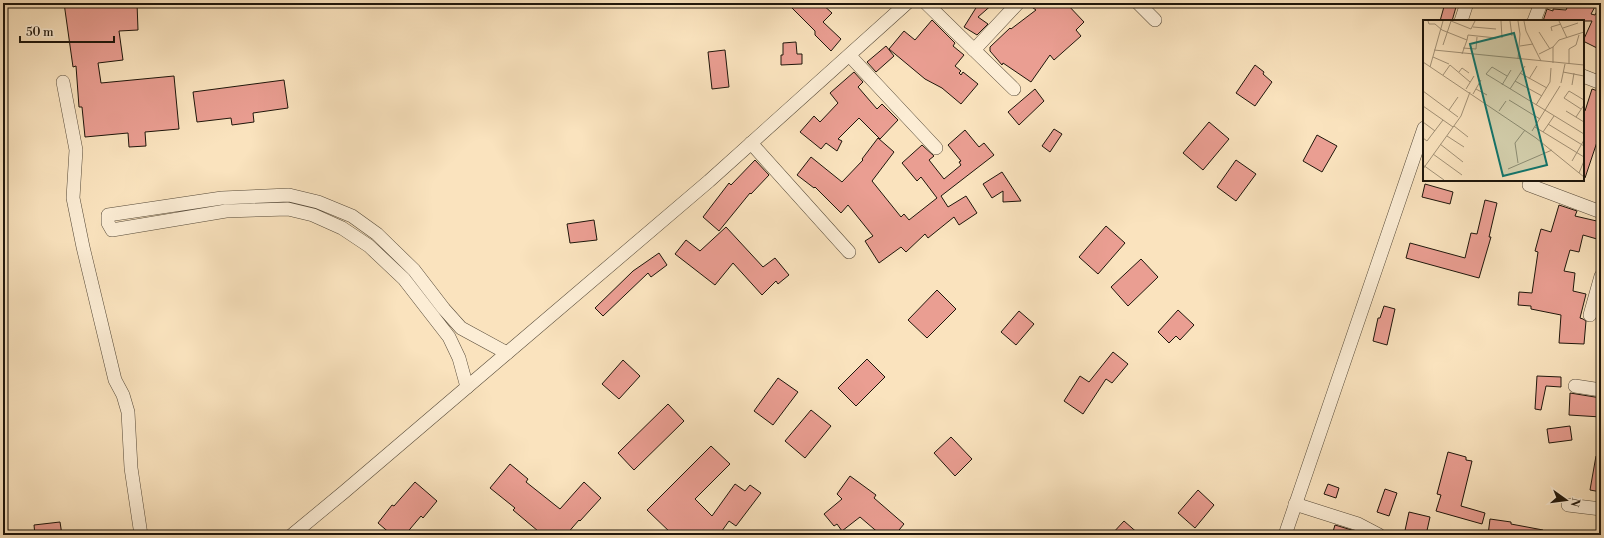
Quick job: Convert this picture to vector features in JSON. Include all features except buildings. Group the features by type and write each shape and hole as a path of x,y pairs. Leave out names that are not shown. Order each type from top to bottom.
{"street":[{"path":"292,535 507,353 751,143 908,3"},
{"path":"926,3 1014,89"},
{"path":"974,50 1018,3"},
{"path":"1138,3 1155,20"},
{"path":"1461,20 1467,3"},
{"path":"1534,20 1541,3"},
{"path":"850,56 936,148"},
{"path":"1584,76 1601,83"},
{"path":"63,82 76,150 73,198 83,247 115,380 123,395 128,412 131,468 141,535"},
{"path":"1285,535 1423,131"},
{"path":"751,143 849,252"},
{"path":"1529,185 1601,212"},
{"path":"467,387 459,358 450,337 404,279 369,246 342,228 313,215 288,209 226,212 112,230 108,223 108,215 222,198 289,195 318,202 352,216 377,234 414,270 444,309 461,328 507,353"},
{"path":"288,209 289,195"},
{"path":"222,198 226,212"},
{"path":"369,246 377,234"},
{"path":"1590,315 1601,276"},
{"path":"1575,386 1601,390"},
{"path":"1295,504 1358,524 1379,535"},
{"path":"1568,505 1601,509"}]}
